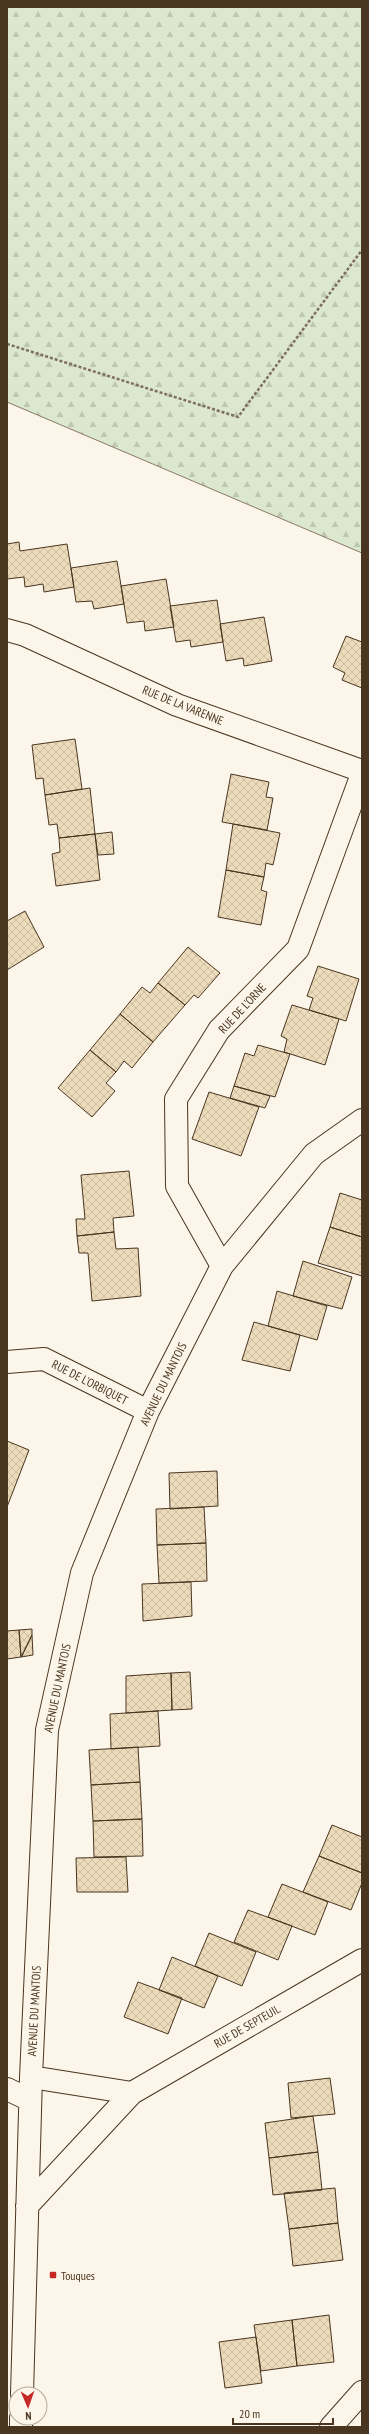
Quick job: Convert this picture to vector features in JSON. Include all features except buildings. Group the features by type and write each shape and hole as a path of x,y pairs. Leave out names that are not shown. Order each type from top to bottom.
{"street":[{"name":"RUE DE LA VARENNE","path":"7,630 25,635 177,705 362,771"},
{"name":"RUE DE L'ORNE","path":"222,1266 177,1186 176,1099 219,1030 298,949 362,774"},
{"name":"AVENUE DU MANTOIS","path":"22,2386 30,2100 47,1730 82,1573 148,1411 222,1266 314,1154 362,1120"},
{"name":"RUE DE L'ORBIQUET","path":"7,1362 44,1359 148,1411"},
{"name":"RUE DE SEPTEUIL","path":"27,2206 132,2093 362,1960"},
{"path":"31,2077 132,2093"},
{"path":"7,2089 30,2100"},
{"path":"331,2427 362,2392"}],"path":[{"path":"7,344 238,417 362,250"}],"green space":[{"path":"7,7 362,7 362,553 7,402"}],"place":[{"name":"Touques","path":"53,2275"}]}
